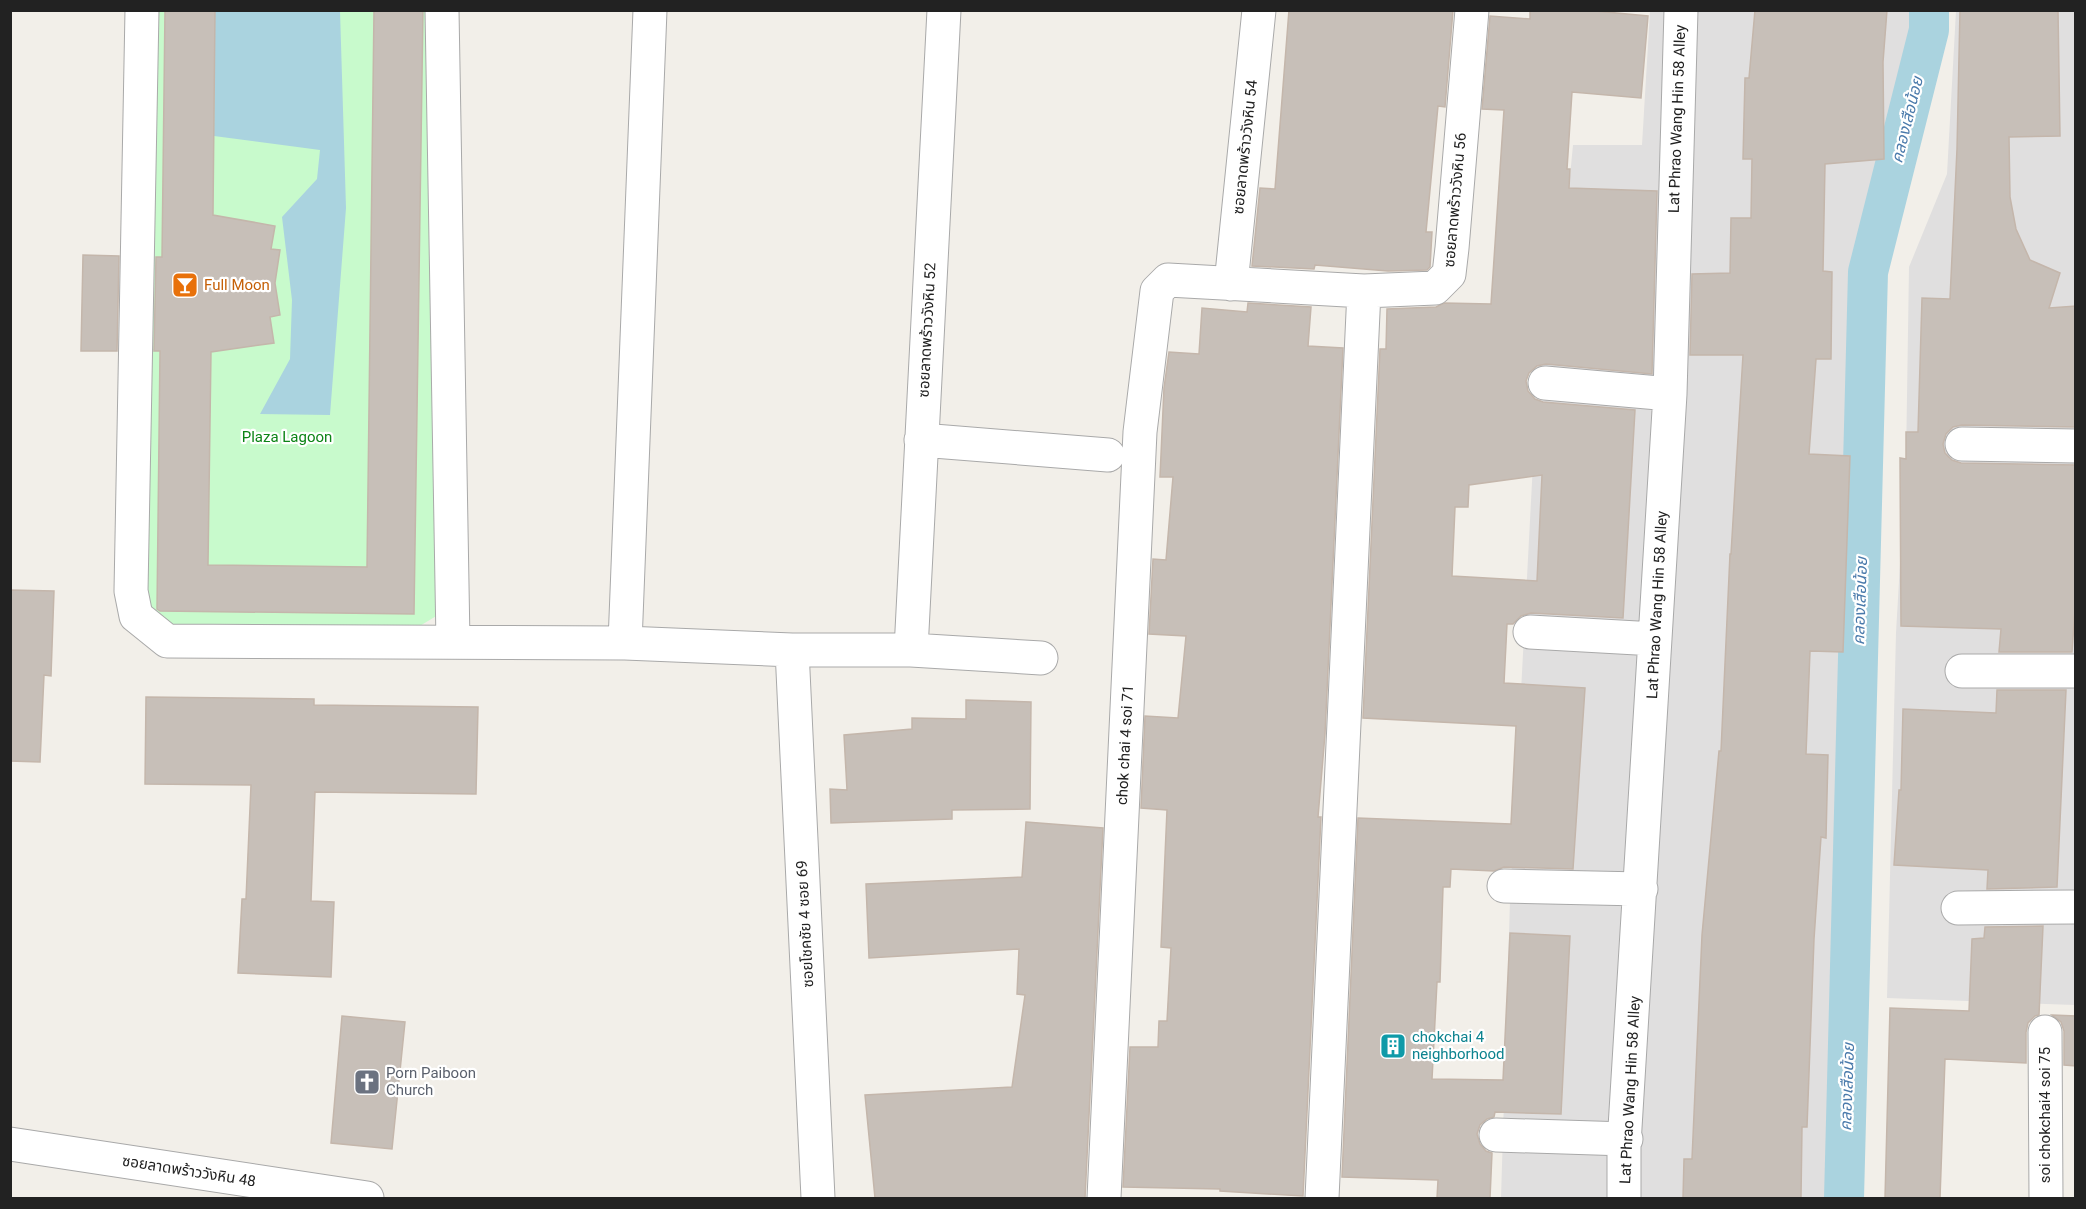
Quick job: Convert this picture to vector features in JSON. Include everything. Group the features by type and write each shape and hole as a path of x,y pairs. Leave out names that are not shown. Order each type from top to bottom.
{"street":[{"path":"142,10 131,591 136,616 167,641 625,643 792,650 911,650 1041,658"},
{"path":"442,10 453,642"},
{"path":"625,643 650,10"},
{"name":"ซอยลาดพร้าววังหิน 52","path":"911,650 944,10"},
{"name":"ซอยลาดพร้าววังหิน 54","path":"1231,284 1259,10"},
{"name":"ซอยลาดพร้าววังหิน 56","path":"1157,291 1168,280 1364,291 1435,288 1449,273 1472,10"},
{"name":"Lat Phrao Wang Hin 58 Alley","path":"1624,1198 1670,394 1681,10"},
{"name":"chok chai 4 soi 71","path":"1104,1198 1140,432 1157,291"},
{"path":"1322,1198 1364,291"},
{"path":"1545,383 1670,394"},
{"path":"921,440 1108,454"},
{"path":"1962,444 2076,446"},
{"path":"1530,632 1656,639"},
{"name":"ซอยโชคชัย 4 ซอย 69","path":"792,650 818,1198"},
{"path":"1962,671 2076,671"},
{"path":"1504,886 1641,889"},
{"path":"1958,908 2076,908"},
{"name":"soi chokchai4 soi 75","path":"2045,1032 2046,1198"},
{"path":"1496,1135 1626,1139"},
{"name":"ซอยลาดพร้าววังหิน 48","path":"10,1144 367,1198"}],"shaded area":[{"path":"1650,11 1917,11 1916,31 1861,266 1854,612 1835,1198 1501,1198 1510,901 1542,292 1559,291 1573,145 1642,145"},
{"path":"1956,11 2075,11 2075,1005 1887,998 1896,633 1906,460 1909,267 1947,174"}],"green space":[{"name":"Plaza Lagoon","path":"141,11 432,11 438,615 413,630 175,631 133,619"}],"water":[{"path":"215,11 340,11 346,208 330,415 260,414 290,359 292,300 282,217 317,179 320,150 214,136"}],"building":[{"path":"165,10 215,10 213,215 275,226 271,249 280,250 275,283 280,315 270,317 274,343 211,352 208,565 367,567 374,10 423,10 414,614 160,611 157,609 160,351 154,351 156,257 162,257"},
{"path":"1289,10 1453,10 1445,107 1438,106 1426,232 1432,232 1430,267 1427,270 1388,271 1315,265 1314,269 1252,266 1260,188 1275,189"},
{"path":"1530,10 1585,10 1648,16 1641,98 1572,92 1567,169 1570,169 1569,188 1657,191 1652,374 1546,364 1537,366 1529,373 1526,381 1528,391 1535,399 1543,402 1635,410 1623,618 1531,613 1521,616 1513,624 1507,624 1504,683 1585,688 1573,869 1504,867 1494,871 1451,869 1450,887 1443,887 1440,982 1437,982 1432,1079 1503,1080 1510,933 1570,936 1561,1114 1495,1112 1494,1117 1480,1125 1477,1134 1480,1144 1486,1151 1492,1153 1490,1198 1437,1198 1438,1180 1342,1177 1358,818 1511,824 1516,726 1363,718 1380,349 1386,349 1387,309 1436,307 1444,303 1491,304 1504,110 1482,109 1490,16 1530,19","holes":["1542,475 1537,581 1452,576 1455,507 1468,507 1469,485"]},
{"path":"1755,10 1887,10 1883,62 1884,159 1825,164 1823,271 1832,272 1831,359 1816,359 1809,454 1850,456 1843,652 1810,651 1806,754 1828,755 1826,838 1821,837 1814,939 1807,1127 1802,1127 1801,1198 1683,1198 1684,1159 1692,1159 1702,935 1719,751 1721,751 1730,554 1743,355 1690,355 1692,274 1730,273 1731,218 1751,218 1752,159 1743,159 1745,78 1749,78"},
{"path":"1960,10 2058,10 2060,136 2009,137 2010,197 2016,229 2030,260 2060,273 2049,308 2076,306 2076,427 1962,425 1953,427 1946,434 1943,444 1945,453 1952,460 1961,463 2076,465 2076,596 2072,652 1999,652 2001,629 1901,626 1900,458 1906,459 1906,432 1918,432 1922,298 1950,299 1957,149"},
{"path":"83,255 119,256 117,351 81,351"},
{"path":"1248,303 1311,307 1308,346 1343,348 1325,734 1318,817 1321,817 1303,1196 1220,1191 1220,1189 1123,1187 1130,1047 1158,1047 1159,1021 1167,1021 1171,948 1161,947 1167,810 1141,808 1145,716 1178,718 1186,636 1149,634 1153,559 1166,560 1173,477 1160,477 1164,388 1169,352 1199,354 1202,308 1247,312"},
{"path":"10,590 54,591 51,676 44,675 40,762 10,761"},
{"path":"1997,690 2066,690 2057,887 1987,889 1988,870 1894,865 1899,790 1901,790 1903,709 1996,713"},
{"path":"146,697 314,699 314,705 478,707 476,794 315,792 311,901 334,902 331,977 238,973 242,899 246,899 251,785 145,784"},
{"path":"966,700 1031,702 1030,809 952,810 952,819 831,823 830,789 847,790 844,735 912,729 912,718 966,719"},
{"path":"1026,822 1103,828 1085,1198 875,1198 865,1095 1012,1087 1025,995 1017,994 1019,949 869,958 866,884 1022,877"},
{"path":"2043,926 2039,1015 2028,1023 2026,1063 1945,1059 1940,1198 1885,1198 1890,1008 1969,1011 1972,939 1984,938 1985,927"},
{"path":"2052,1015 2076,1016 2076,1066 2064,1065 2064,1031 2061,1022"},
{"name":"Porn Paiboon Church","path":"342,1016 405,1022 392,1149 331,1143"}],"waterway":[{"name":"คลองเสือน้อย","path":"1844,1198 1868,272 1929,30 1929,10"}],"place":[{"name":"Full Moon","path":"185,285"},
{"name":"chokchai 4 neighborhood","path":"1393,1046"},
{"name":"Porn Paiboon Church","path":"367,1082"}]}
